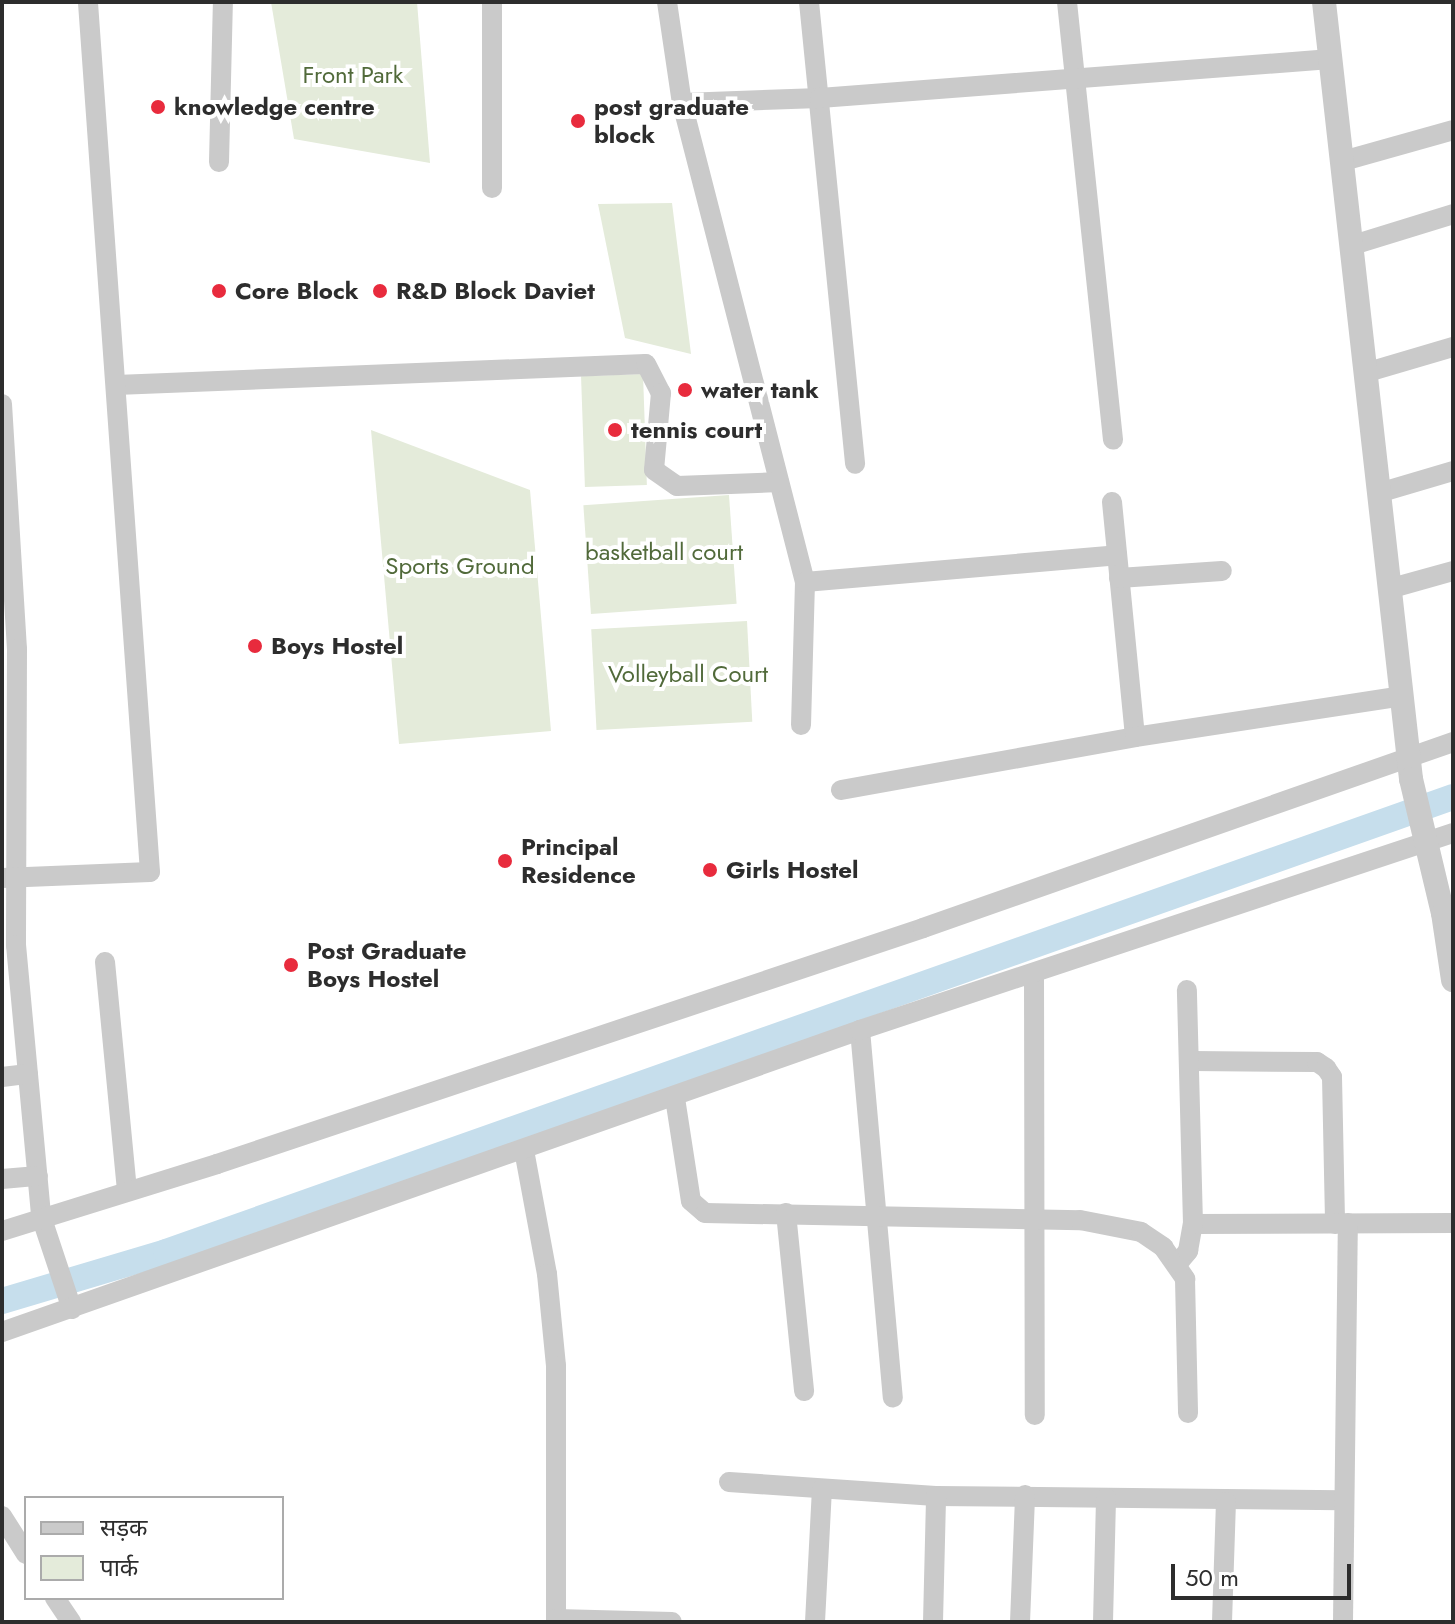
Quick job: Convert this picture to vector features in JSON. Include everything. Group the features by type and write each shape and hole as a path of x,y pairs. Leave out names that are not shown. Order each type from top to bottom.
{"street":[{"path":"9,879 150,872 88,2"},
{"path":"219,162 223,2"},
{"path":"492,2 492,188"},
{"path":"667,2 682,103 805,582 801,725"},
{"path":"809,2 855,464"},
{"path":"1067,2 1113,440"},
{"path":"1324,2 1382,492 1410,768 1426,833 1453,980"},
{"path":"682,103 820,98 1331,59"},
{"path":"1343,161 1453,130"},
{"path":"1353,245 1453,214"},
{"path":"1368,372 1453,347"},
{"path":"116,385 646,364 661,393 654,470 677,486 779,482"},
{"path":"2,404 8,564 9,879 41,1216 72,1309"},
{"path":"1382,492 1453,471"},
{"path":"1112,502 1135,737"},
{"path":"805,582 1117,555"},
{"path":"1119,578 1222,571"},
{"path":"1392,588 1453,571"},
{"path":"841,790 1135,737 1403,696"},
{"path":"2,1231 1410,768 1453,742"},
{"path":"2,1332 675,1098 860,1030 1034,975 1426,833 1453,833"},
{"path":"105,962 127,1191"},
{"path":"1034,975 1035,1415"},
{"path":"1178,1263 1188,1251 1193,1224 1192,1061 1187,990"},
{"path":"860,1030 893,1398"},
{"path":"1192,1061 1317,1062 1332,1077 1341,1224 1343,1622"},
{"path":"2,1077 28,1074"},
{"path":"675,1098 696,1210 1121,1224 1141,1232 1178,1263 1185,1279 1188,1413"},
{"path":"524,1150 547,1274 556,1366 556,1621 672,1622"},
{"path":"2,1179 38,1176"},
{"path":"786,1213 804,1391"},
{"path":"1193,1224 1453,1223"},
{"path":"729,1482 936,1496 1025,1495 1226,1502 1342,1500"},
{"path":"815,1622 822,1489"},
{"path":"1020,1622 1025,1495"},
{"path":"933,1622 936,1496"},
{"path":"1103,1622 1106,1498"},
{"path":"1222,1622 1226,1502"},
{"path":"2,1516 24,1551"},
{"path":"56,1600 71,1622"}],"green space":[{"name":"Front Park","path":"271,2 417,2 430,163 294,139"},
{"path":"672,203 691,354 625,338 598,204"},
{"name":"tennis court","path":"643,374 647,485 585,487 581,376"},
{"name":"Sports Ground","path":"371,430 530,490 551,731 399,744"},
{"name":"basketball court","path":"729,495 737,604 591,614 583,505"},
{"name":"Volleyball Court","path":"747,621 752,722 596,730 591,629"}],"waterway":[{"path":"2,1301 166,1252 1453,797"}],"place":[{"name":"knowledge centre","path":"158,107"},
{"name":"post graduate block","path":"578,121"},
{"name":"Core Block","path":"219,291"},
{"name":"R&D Block Daviet","path":"380,291"},
{"name":"water tank","path":"685,390"},
{"name":"tennis court","path":"615,430"},
{"name":"Boys Hostel","path":"255,646"},
{"name":"Principal Residence","path":"505,861"},
{"name":"Girls Hostel","path":"710,870"},
{"name":"Post Graduate Boys Hostel","path":"291,965"}]}
